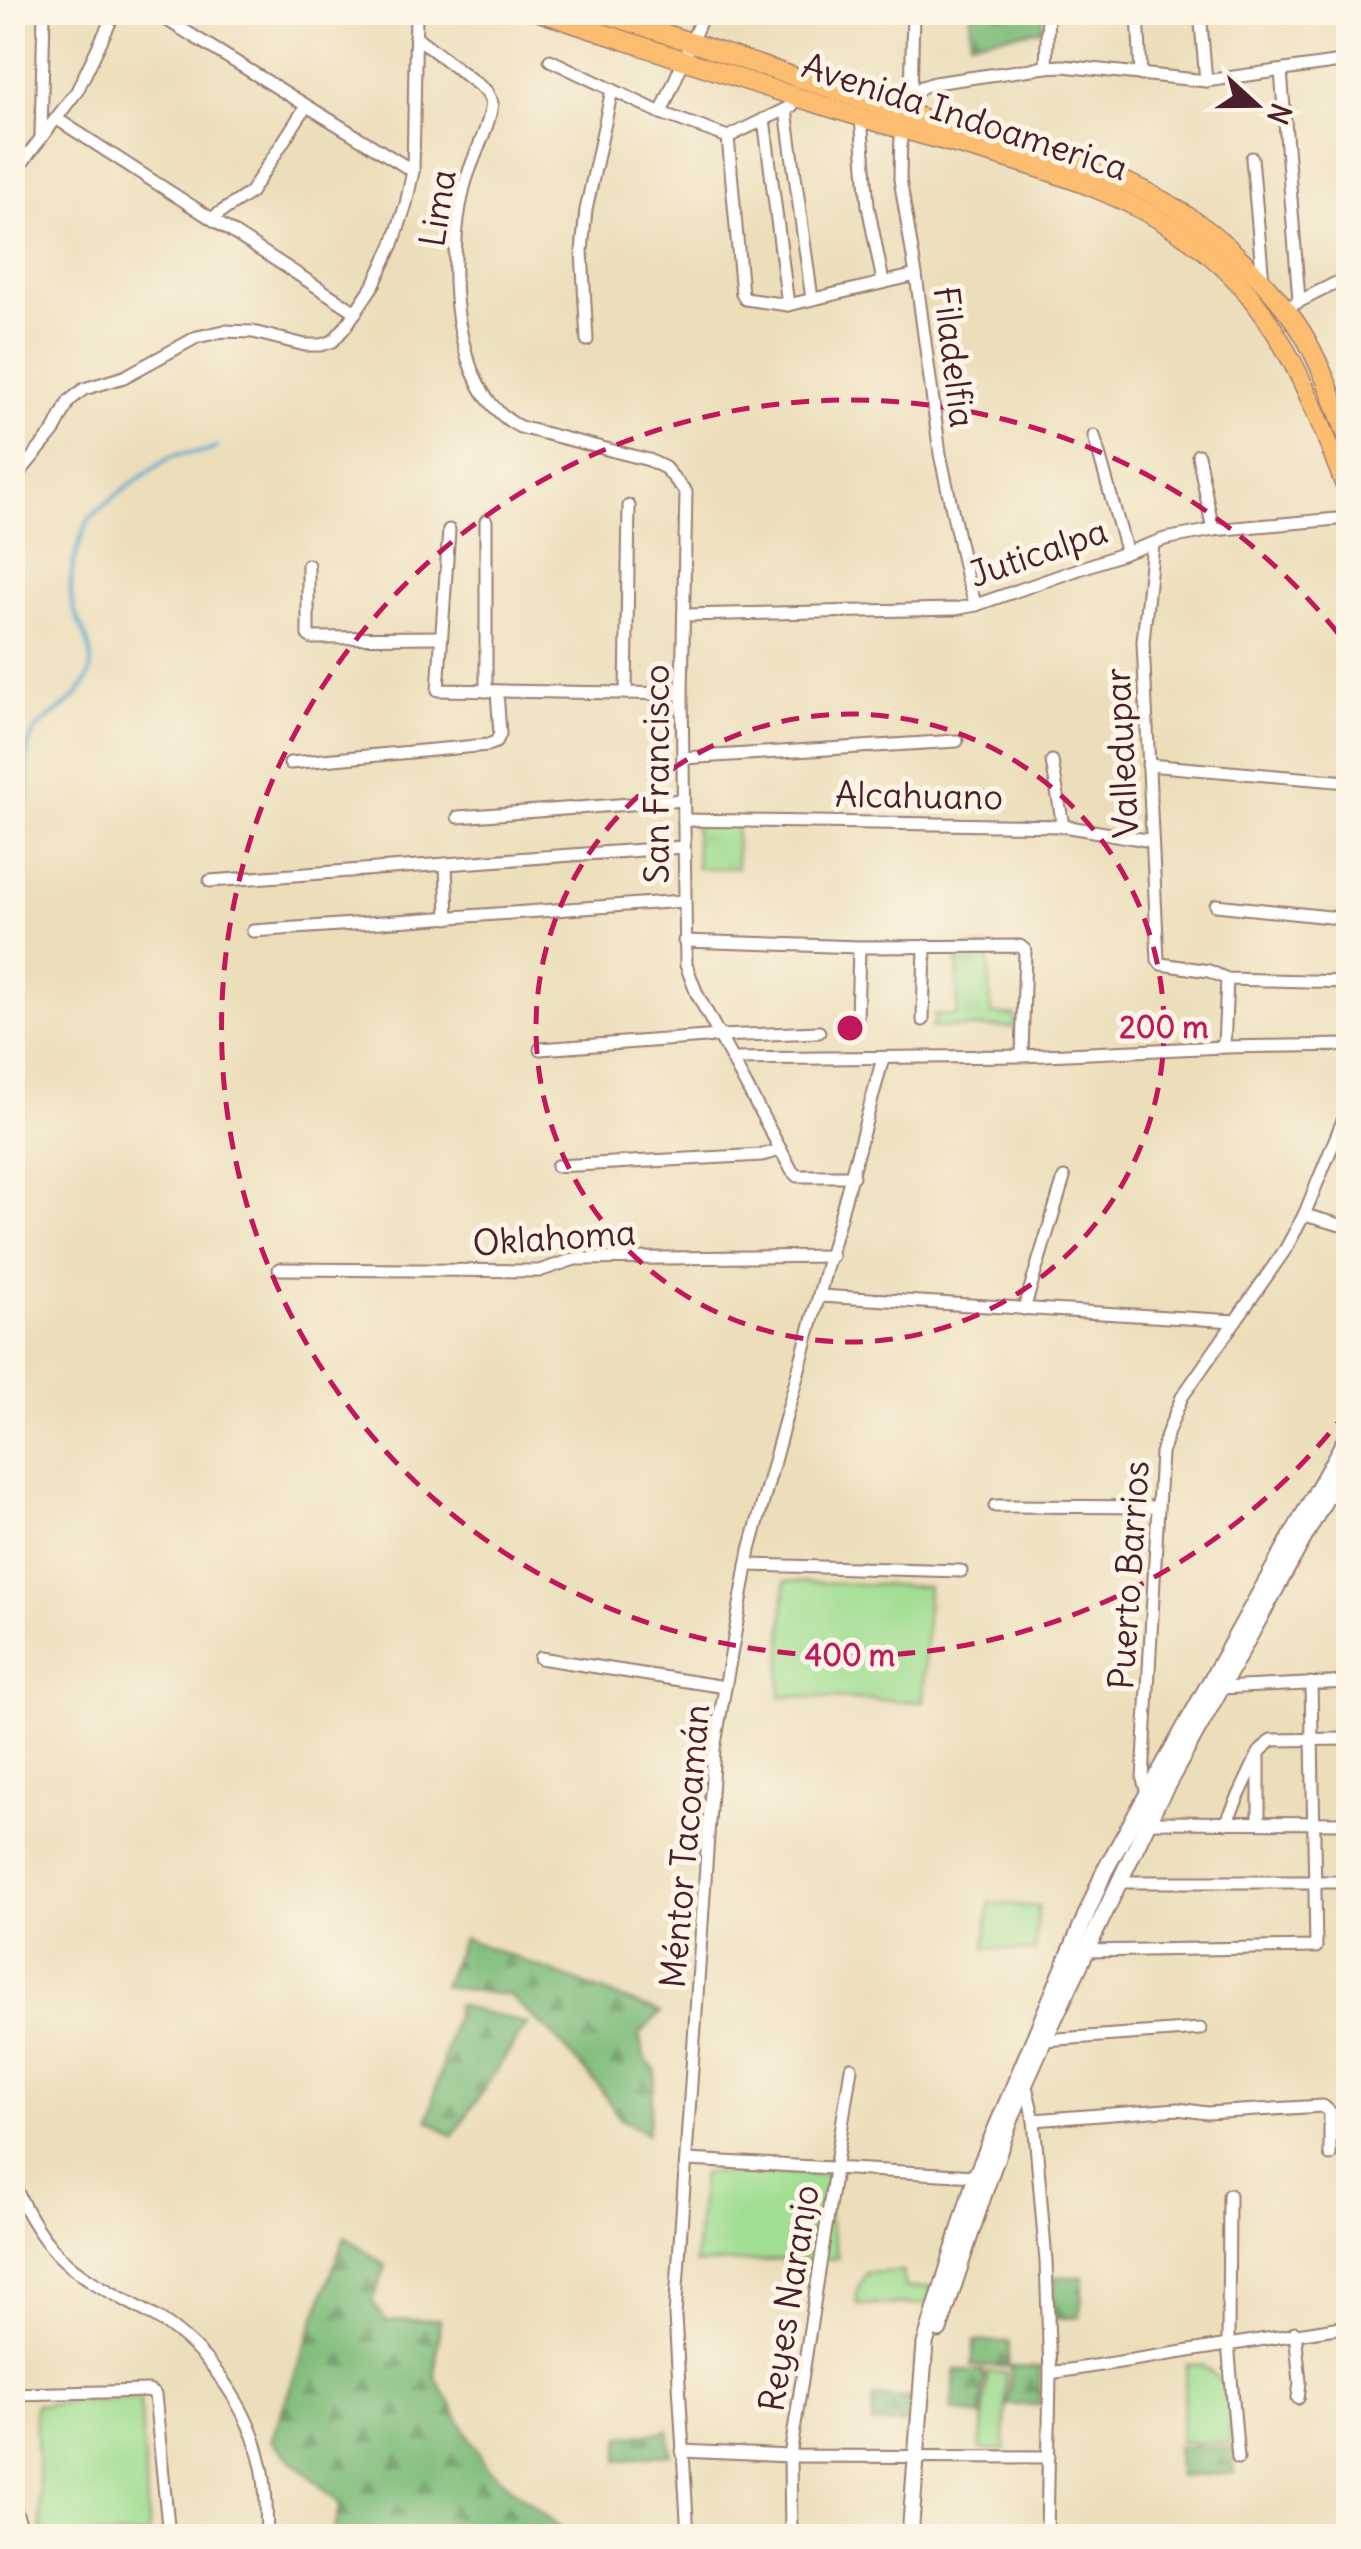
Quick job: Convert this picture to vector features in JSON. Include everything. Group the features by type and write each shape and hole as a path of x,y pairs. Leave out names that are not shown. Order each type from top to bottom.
{"main road":[{"name":"Avenida Indoamerica","path":"539,12 860,117 906,113 1006,158 1120,199 1171,226 1221,264 1263,315 1301,374 1348,493"},
{"name":"Avenida Indoamerica","path":"599,12 906,113 1119,177 1194,218 1293,305 1348,439"}],"street":[{"path":"42,134 44,12"},
{"path":"12,176 57,119 94,61 116,12"},
{"path":"154,12 412,171"},
{"path":"12,482 35,458 69,401 84,389 124,377 197,337 224,331 252,332 306,345 322,346 332,340 356,312 394,244 412,171 416,12"},
{"path":"660,113 704,12"},
{"name":"Filadelfia","path":"913,12 900,179 940,454 976,605"},
{"path":"1046,67 1048,12"},
{"path":"1138,12 1140,75"},
{"path":"1200,12 1206,81"},
{"name":"Lima","path":"415,36 486,92 492,103 462,195 456,226 456,282 463,345 475,378 502,418"},
{"path":"550,60 660,113 728,137 805,99"},
{"path":"906,113 922,87 934,83 1046,67 1206,81 1348,61"},
{"path":"1281,71 1293,305 1348,277"},
{"path":"587,340 582,251 586,210 612,90"},
{"path":"212,218 250,193 306,108"},
{"path":"786,110 812,300"},
{"path":"860,117 868,206 882,282"},
{"path":"57,119 356,312"},
{"path":"764,119 788,306"},
{"path":"728,137 745,299 788,306 916,274"},
{"path":"1252,158 1263,281"},
{"name":"San Francisco","path":"502,418 520,427 649,460 665,468 686,492 682,694 686,965 732,1060 797,1176 853,1176"},
{"path":"1094,436 1126,550"},
{"path":"1198,456 1212,530"},
{"path":"626,693 629,506"},
{"name":"Juticalpa","path":"684,615 955,609 976,605 1126,550 1212,530 1348,518"},
{"path":"290,763 496,742 500,734 492,691 486,521"},
{"path":"449,530 438,690 682,694"},
{"name":"Valledupar","path":"1153,544 1143,642 1158,960 1226,980"},
{"path":"308,565 308,635 312,638 442,637"},
{"path":"683,758 958,741"},
{"path":"1052,761 1063,826"},
{"path":"1148,765 1348,782"},
{"path":"458,816 684,800"},
{"name":"Alcahuano","path":"684,820 1063,826 1152,841"},
{"path":"210,881 684,846"},
{"path":"446,864 448,918"},
{"path":"253,931 683,901"},
{"path":"1216,905 1348,919"},
{"path":"684,940 1020,946 1024,950 1022,1056"},
{"path":"857,1020 859,946"},
{"path":"923,1020 925,946"},
{"path":"1224,1047 1226,980 1348,982"},
{"path":"540,1049 819,1032"},
{"path":"732,1060 1348,1046"},
{"name":"Méntor Tacoamán","path":"688,2536 675,2316 714,1749 747,1566 883,1058"},
{"name":"Puerto Barrios","path":"1151,1800 1143,1779 1162,1453 1178,1404 1286,1250 1348,1108"},
{"path":"558,1166 762,1155 781,1150"},
{"path":"1024,1309 1064,1178"},
{"path":"1304,1215 1348,1226"},
{"name":"Oklahoma","path":"279,1269 539,1271 575,1258 832,1256"},
{"path":"820,1296 1236,1321"},
{"path":"922,2382 966,2244 1044,2040 1148,1822 1151,1800 1348,1435"},
{"path":"910,2536 925,2344 976,2176 1093,1894 1220,1688 1348,1458"},
{"path":"995,1506 1158,1507"},
{"path":"747,1566 961,1571"},
{"path":"540,1658 725,1687"},
{"path":"1220,1688 1348,1682"},
{"path":"1087,1951 1316,1946 1312,1683"},
{"path":"1226,1823 1259,1753 1271,1740 1348,1739"},
{"path":"1259,1753 1259,1822"},
{"path":"1148,1822 1348,1823"},
{"path":"1120,1882 1348,1882"},
{"path":"1044,2040 1200,2029"},
{"name":"Reyes Naranjo","path":"791,2536 790,2456 851,2068"},
{"path":"1026,2086 1034,2120 1046,2261 1050,2373 1046,2536"},
{"path":"1034,2120 1178,2110 1207,2113 1323,2106 1330,2112 1330,2155"},
{"path":"688,2160 976,2176"},
{"path":"12,2180 20,2200 66,2263 163,2322 210,2364 236,2400 263,2471 267,2536"},
{"path":"1230,2195 1228,2343 1238,2458"},
{"path":"1050,2373 1348,2326"},
{"path":"1296,2332 1298,2398"},
{"path":"12,2394 155,2395 169,2536"},
{"path":"682,2451 790,2456 1048,2456"},
{"path":"12,2500 24,2536"}],"green space":[{"path":"971,13 1043,13 1042,29 970,41"},
{"path":"736,823 737,868 697,868 695,825"},
{"path":"958,948 989,948 991,1014 1015,1016 1015,1027 931,1028 936,1020 933,1015 957,1015"},
{"path":"785,1581 928,1587 923,1702 780,1696"},
{"path":"990,1902 1038,1907 1035,1952 985,1948"},
{"path":"463,1938 660,2013 639,2035 645,2059 656,2072 647,2134 619,2117 599,2087 554,2036 510,1996 443,1986"},
{"path":"457,2005 527,2024 453,2136 428,2120"},
{"path":"702,2173 834,2174 827,2214 838,2258 695,2264"},
{"path":"345,2236 386,2266 372,2301 386,2321 440,2319 435,2376 487,2468 571,2536 332,2536 340,2504 271,2441"},
{"path":"902,2271 905,2288 932,2287 928,2304 857,2305 857,2290 866,2273"},
{"path":"1055,2277 1083,2277 1080,2317 1053,2319"},
{"path":"975,2341 1009,2342 1008,2367 972,2365"},
{"path":"1187,2365 1202,2365 1232,2389 1230,2443 1180,2442"},
{"path":"1011,2367 1040,2368 1039,2405 1008,2405"},
{"path":"956,2370 984,2371 981,2416 951,2410"},
{"path":"988,2372 1006,2373 1005,2450 980,2450"},
{"path":"140,2398 149,2536 42,2536 34,2405"},
{"path":"873,2398 912,2398 905,2424 872,2424"},
{"path":"669,2431 671,2454 618,2461 621,2437"},
{"path":"1177,2447 1233,2448 1234,2473 1178,2477"}],"waterway":[{"path":"12,821 26,799 32,736 70,702 89,675 91,655 71,592 74,560 89,520 166,460 217,446"}]}
